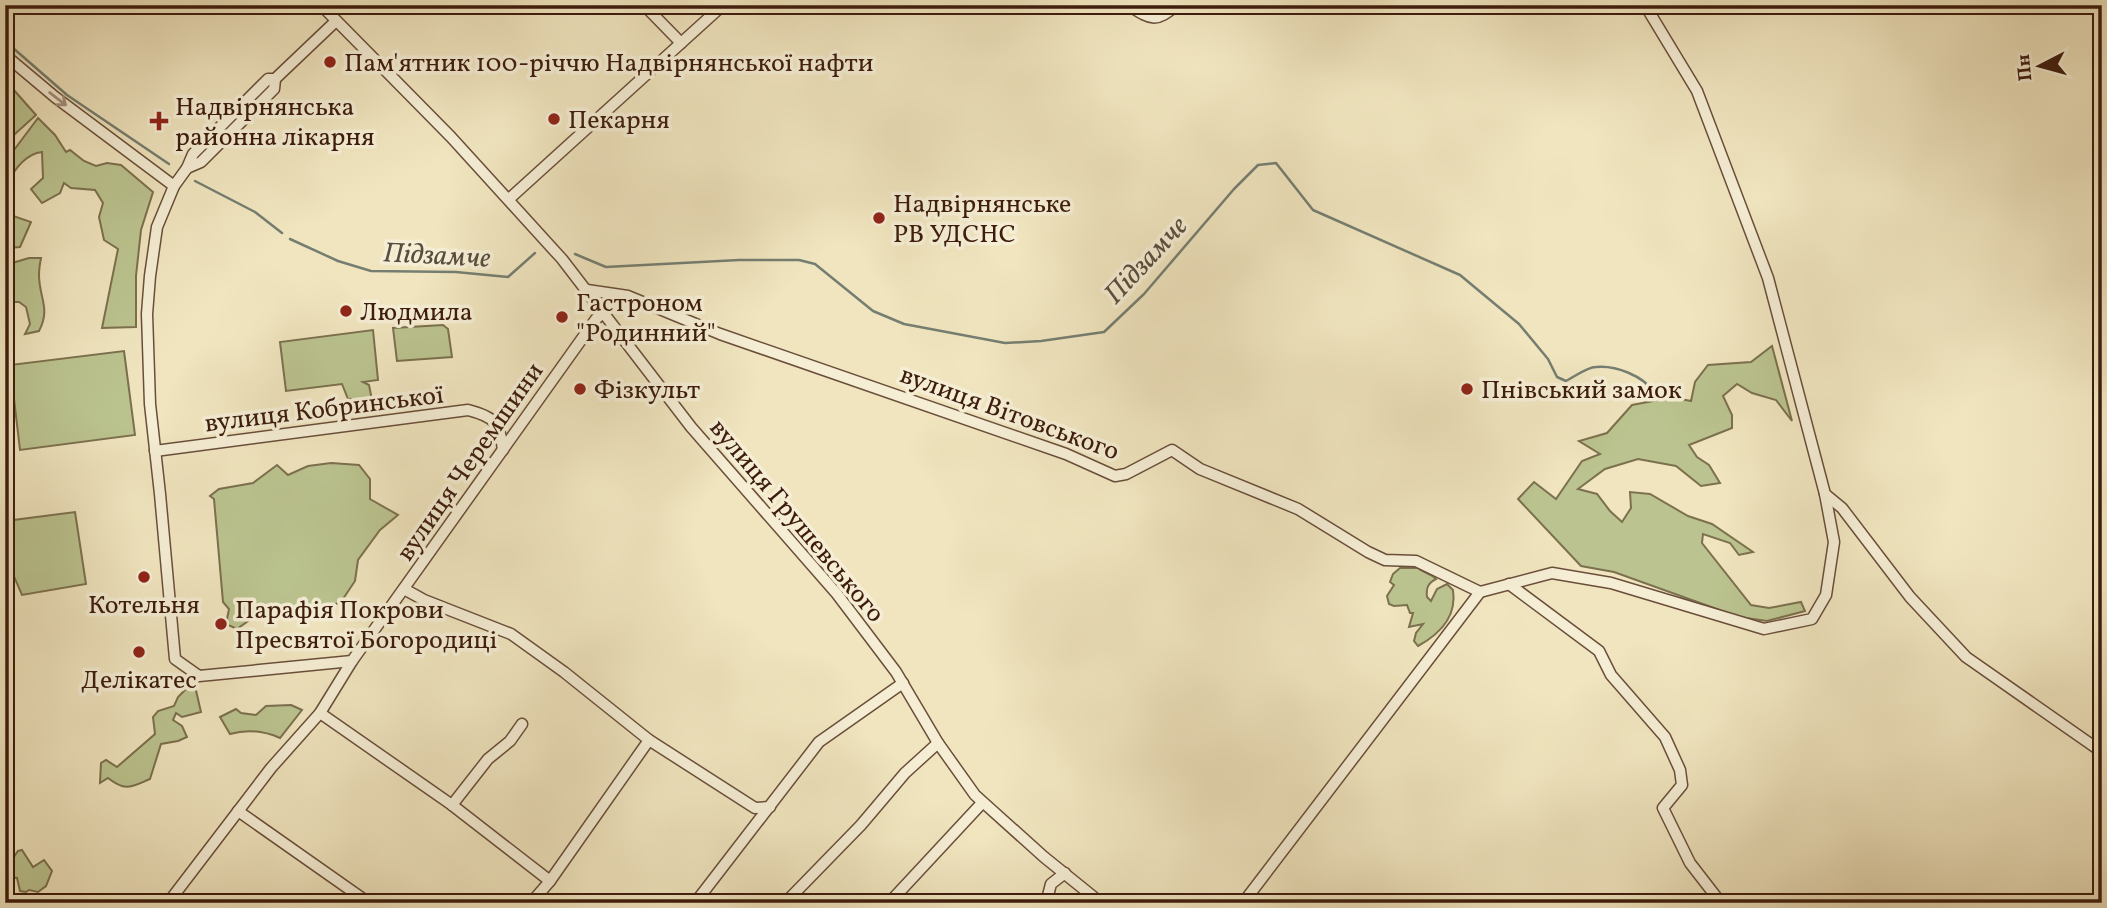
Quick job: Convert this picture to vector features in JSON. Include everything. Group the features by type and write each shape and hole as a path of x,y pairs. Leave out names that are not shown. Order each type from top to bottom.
{"street":[{"name":"вулиця Грушевського","path":"321,5 509,199 587,290 691,426 837,594 903,683 938,743 982,803 1101,903"},
{"path":"644,5 681,43"},
{"path":"509,199 723,5"},
{"path":"1128,5 1151,18 1165,16 1176,5"},
{"path":"1243,903 1480,592 1552,573 1611,583 1764,629 1812,619 1826,595 1834,542 1825,494 1768,278 1697,91 1645,5"},
{"path":"336,21 275,79 268,79 193,154 174,186 157,227 147,314 148,364 175,659 200,677 352,661"},
{"path":"5,55 54,97 174,186"},
{"name":"вулиця Вітовського","path":"587,290 628,296 720,334 1066,454 1115,476 1126,474 1172,450 1200,469 1298,509 1385,560 1416,561 1480,592"},
{"name":"вулиця Черемшини","path":"168,903 271,768 320,713 352,661 596,319 604,312"},
{"name":"вулиця Кобринської","path":"155,451 466,410 509,425 523,422"},
{"path":"496,422 501,432 503,450"},
{"path":"1825,494 1842,508 1910,597 1966,657 2102,752"},
{"path":"1509,584 1598,650 1611,675 1665,737 1680,770 1682,785 1663,808 1690,863 1721,903"},
{"path":"404,589 424,600 511,634 564,672 649,740 755,808 770,807"},
{"path":"695,903 819,742 903,683"},
{"path":"320,713 452,805 550,881"},
{"path":"452,805 488,759 510,741 522,724"},
{"path":"531,903 550,881 649,740"},
{"path":"785,903 861,825 905,773 938,743"},
{"path":"889,903 982,803"},
{"path":"238,811 369,903"},
{"path":"1046,903 1051,884 1065,873"}],"green space":[{"path":"5,80 36,115 5,143"},
{"path":"38,118 55,135 66,152 70,150 96,166 107,163 121,165 153,192 141,230 136,276 136,327 102,328 118,249 104,240 99,217 103,203 95,190 71,188 64,183 60,193 42,203 31,189 43,178 42,152 24,160 5,188 5,162"},
{"path":"5,205 13,216 31,222 20,247 8,248 5,252"},
{"path":"5,256 12,263 41,258 39,283 44,316 39,331 25,334 30,324 26,307 19,302 5,302"},
{"path":"443,325 448,329 452,357 397,361 393,328"},
{"path":"373,330 378,380 363,382 369,385 374,410 363,409 358,399 348,399 342,384 286,391 280,342"},
{"path":"1772,346 1792,421 1776,400 1752,393 1737,384 1723,396 1732,415 1732,428 1689,445 1697,457 1709,465 1720,483 1701,486 1676,466 1638,459 1605,469 1578,489 1597,494 1622,522 1631,508 1630,492 1650,494 1688,516 1712,524 1753,552 1739,555 1730,543 1703,534 1702,543 1751,605 1769,608 1801,602 1805,611 1767,621 1739,617 1614,572 1581,566 1518,499 1534,482 1556,499 1582,461 1600,454 1579,441 1607,433 1632,405 1653,401 1661,395 1691,401 1695,382 1708,365 1751,362"},
{"path":"124,351 135,435 20,450 10,365"},
{"path":"331,463 359,465 370,479 370,499 398,515 380,530 358,560 355,581 341,602 317,611 255,616 237,629 226,624 229,609 223,602 214,499 210,496 219,489 253,483 277,465 288,475 308,466"},
{"path":"75,512 86,584 22,595 5,556 6,521"},
{"path":"1400,568 1418,568 1436,579 1427,588 1427,597 1431,601 1437,589 1447,584 1453,590 1452,608 1445,623 1433,636 1418,646 1414,641 1423,624 1409,627 1413,613 1410,613 1407,605 1389,604 1387,596 1394,585 1390,582 1393,574"},
{"path":"191,684 195,686 201,712 182,717 176,713 173,720 182,726 187,737 161,744 150,779 129,787 119,785 108,778 100,783 101,763 106,760 117,767 155,734 153,717 158,711 174,706 178,697"},
{"path":"291,705 302,710 280,738 255,732 230,734 220,717 236,709 241,713 256,715 266,706"},
{"path":"22,850 33,867 44,860 52,871 46,886 38,892 20,891 17,878 9,877 5,868 5,861 11,861 18,851"}],"waterway":[{"name":"Підзамче","path":"5,41 67,95 169,164"},
{"name":"Підзамче","path":"575,254 606,267 739,260 799,260 815,264 873,311 904,324 1005,343 1041,341 1104,332 1144,294 1258,165 1276,163 1313,210 1460,275 1519,324 1548,359 1557,377 1566,381 1592,367 1612,368 1636,377 1654,392"},
{"name":"Підзамче","path":"195,181 255,212 282,233"},
{"name":"Підзамче","path":"290,239 338,261 371,271 456,272 508,277 535,253"}],"place":[{"name":"Пам'ятник 100-річчю Надвірнянської нафти","path":"330,62"},
{"name":"Пекарня","path":"554,119"},
{"name":"Надвірнянська районна лікарня","path":"159,121"},
{"name":"Надвірнянське РВ УДСНС","path":"879,218"},
{"name":"Людмила","path":"346,311"},
{"name":"Гастроном \"Родинний\"","path":"562,317"},
{"name":"Фізкульт","path":"580,389"},
{"name":"Пнівський замок","path":"1467,389"},
{"name":"Котельня","path":"144,577"},
{"name":"Парафія Покрови Пресвятої Богородиці","path":"221,624"},
{"name":"Делікатес","path":"139,652"}]}
